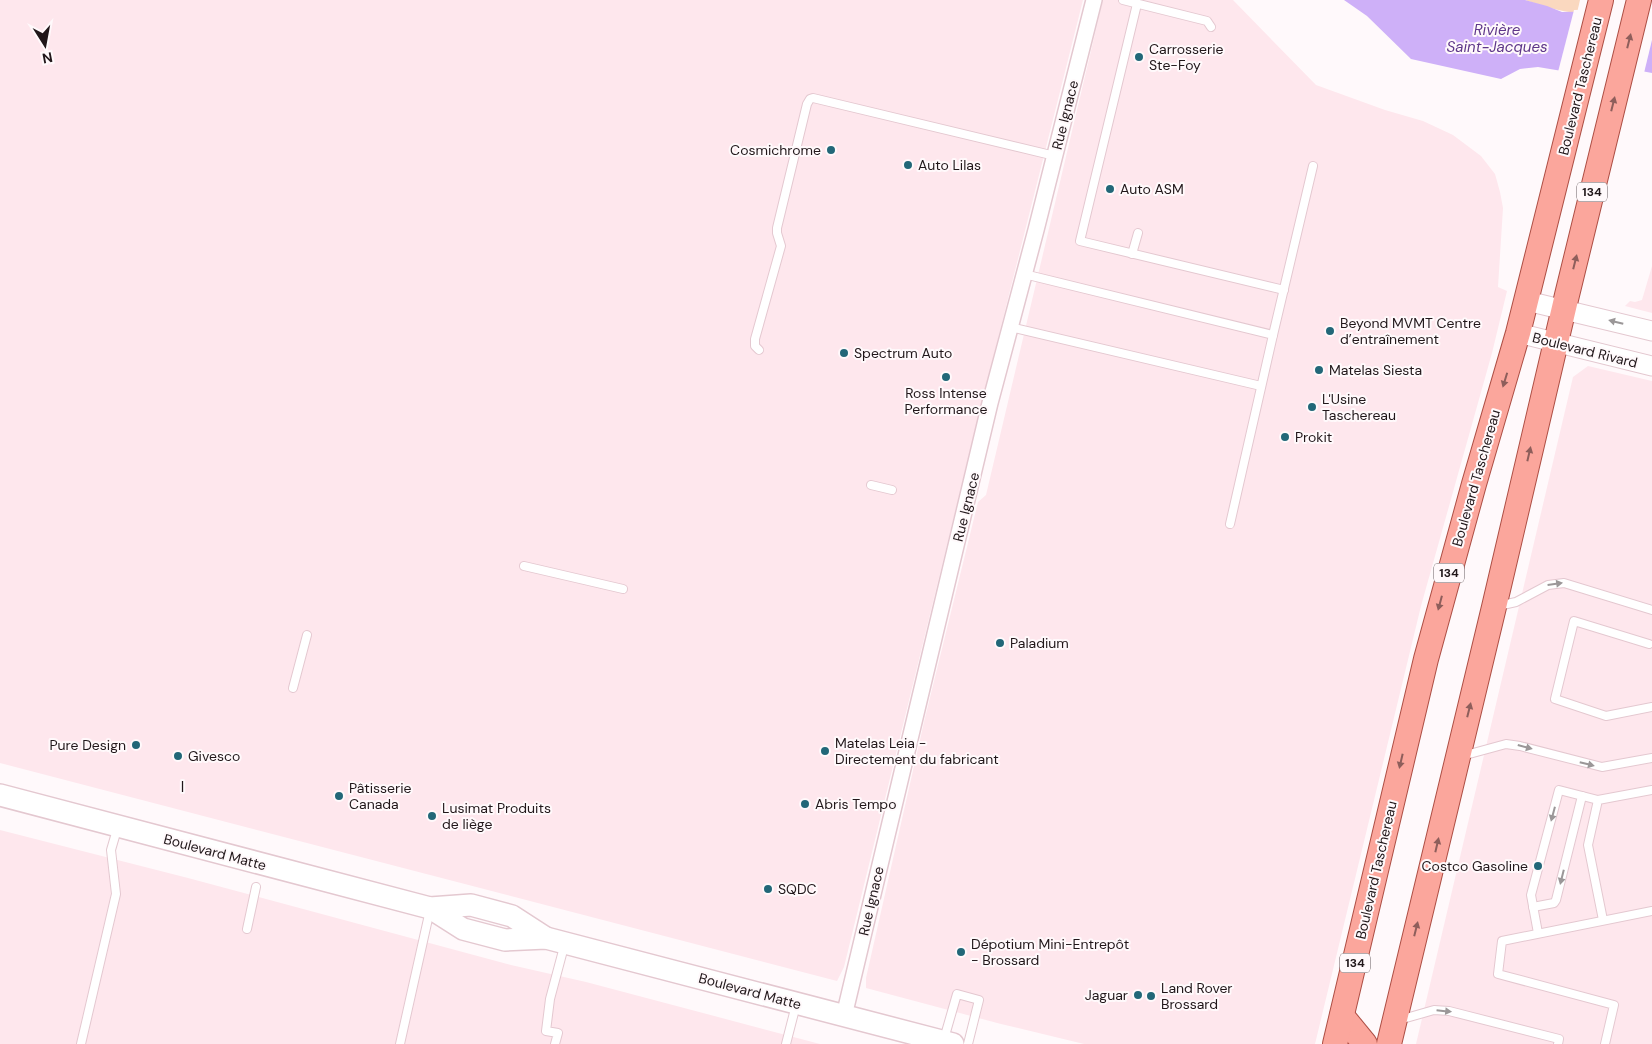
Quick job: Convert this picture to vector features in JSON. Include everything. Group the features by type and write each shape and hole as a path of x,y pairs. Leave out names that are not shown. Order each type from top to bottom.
{"main road":[{"name":"134","path":"1392,1033 1563,309 1638,4"},
{"name":"Boulevard Taschereau","path":"1335,1044 1431,639 1527,301 1600,5"},
{"name":"Boulevard Matte","path":"0,796 430,908 463,929 505,940 555,941 949,1043"},
{"path":"1342,1016 1365,1044"}],"street":[{"name":"Rue Ignace","path":"844,1016 988,413 1094,0"},
{"path":"1527,301 1652,331"},
{"name":"Boulevard Rivard","path":"1518,333 1652,366"}],"lane":[{"path":"1123,0 1207,21 1211,27"},
{"path":"1137,4 1080,241 1284,290"},
{"path":"759,350 755,346 755,339 781,246 777,233 807,104 810,99 813,98 1055,156"},
{"path":"1230,524 1312,166"},
{"path":"1132,254 1138,233"},
{"path":"1024,274 1273,335"},
{"path":"1010,327 1261,386"},
{"path":"871,485 892,490"},
{"path":"524,566 623,589"},
{"path":"1494,607 1516,602 1541,588 1556,583 1570,584 1652,610"},
{"path":"1648,644 1574,621 1555,699 1606,716 1652,707"},
{"path":"293,688 307,635"},
{"path":"1458,758 1506,744 1602,767 1652,758"},
{"path":"1538,933 1531,895 1559,790 1598,800 1652,790"},
{"path":"1533,907 1554,903 1556,900 1582,796"},
{"path":"1598,800 1588,845 1603,920"},
{"path":"81,1044 116,894 111,850 118,826"},
{"path":"247,929 256,887"},
{"path":"400,1044 430,908"},
{"path":"1604,1044 1614,1005 1498,974 1502,940 1652,911"},
{"path":"555,941 546,1031 558,1033 555,1044"},
{"path":"949,1043 956,994 979,1000 968,1044"},
{"path":"786,1044 796,1003"},
{"path":"1392,1033 1420,1013 1441,1010 1559,1040 1558,1044"}],"shaded area":[{"path":"0,0 1083,0 973,438 844,967 837,981 0,763"},
{"path":"1103,0 1233,0 1316,85 1385,110 1423,121 1453,135 1481,156 1495,174 1500,192 1503,208 1498,287 1507,291 1492,353 1421,606 1315,1044 1084,1044 866,988 866,978 924,722 978,502 986,495"},
{"path":"1525,0 1580,0 1577,13 1557,10"},
{"path":"1652,266 1652,313 1625,306 1630,301 1642,300"},
{"path":"1588,366 1652,381 1652,1044 1416,1044 1573,377"},
{"path":"0,830 188,878 511,965 586,982 820,1044 0,1044"}],"water":[{"name":"Rivière Saint-Jacques","path":"1344,0 1525,0 1562,12 1652,10 1652,73 1636,70 1562,71 1538,67 1520,69 1501,79 1411,59 1367,16"}],"pier":[{"path":"1652,8 1652,40 1644,73 1558,72 1574,10"}],"place":[{"name":"Carrosserie Ste-Foy","path":"1139,57"},
{"name":"Cosmichrome","path":"831,150"},
{"name":"Auto Lilas","path":"908,165"},
{"name":"Auto ASM","path":"1110,189"},
{"name":"Beyond MVMT Centre d’entraînement","path":"1330,331"},
{"name":"Spectrum Auto","path":"844,353"},
{"name":"Matelas Siesta","path":"1319,370"},
{"name":"Ross Intense Performance","path":"946,377"},
{"name":"L'Usine Taschereau","path":"1312,407"},
{"name":"Prokit","path":"1285,437"},
{"name":"Paladium","path":"1000,643"},
{"name":"Pure Design","path":"136,745"},
{"name":"Matelas Leia - Directement du fabricant","path":"825,751"},
{"name":"Givesco","path":"178,756"},
{"name":"Pâtisserie Canada","path":"339,796"},
{"name":"Abris Tempo","path":"805,804"},
{"name":"Lusimat Produits de liège","path":"432,816"},
{"name":"Costco Gasoline","path":"1538,866"},
{"name":"SQDC","path":"768,889"},
{"name":"Dépotium Mini-Entrepôt - Brossard","path":"961,952"},
{"name":"Jaguar","path":"1138,995"},
{"name":"Land Rover Brossard","path":"1151,996"}],"district":[{"name":"I","path":"183,787"}]}
